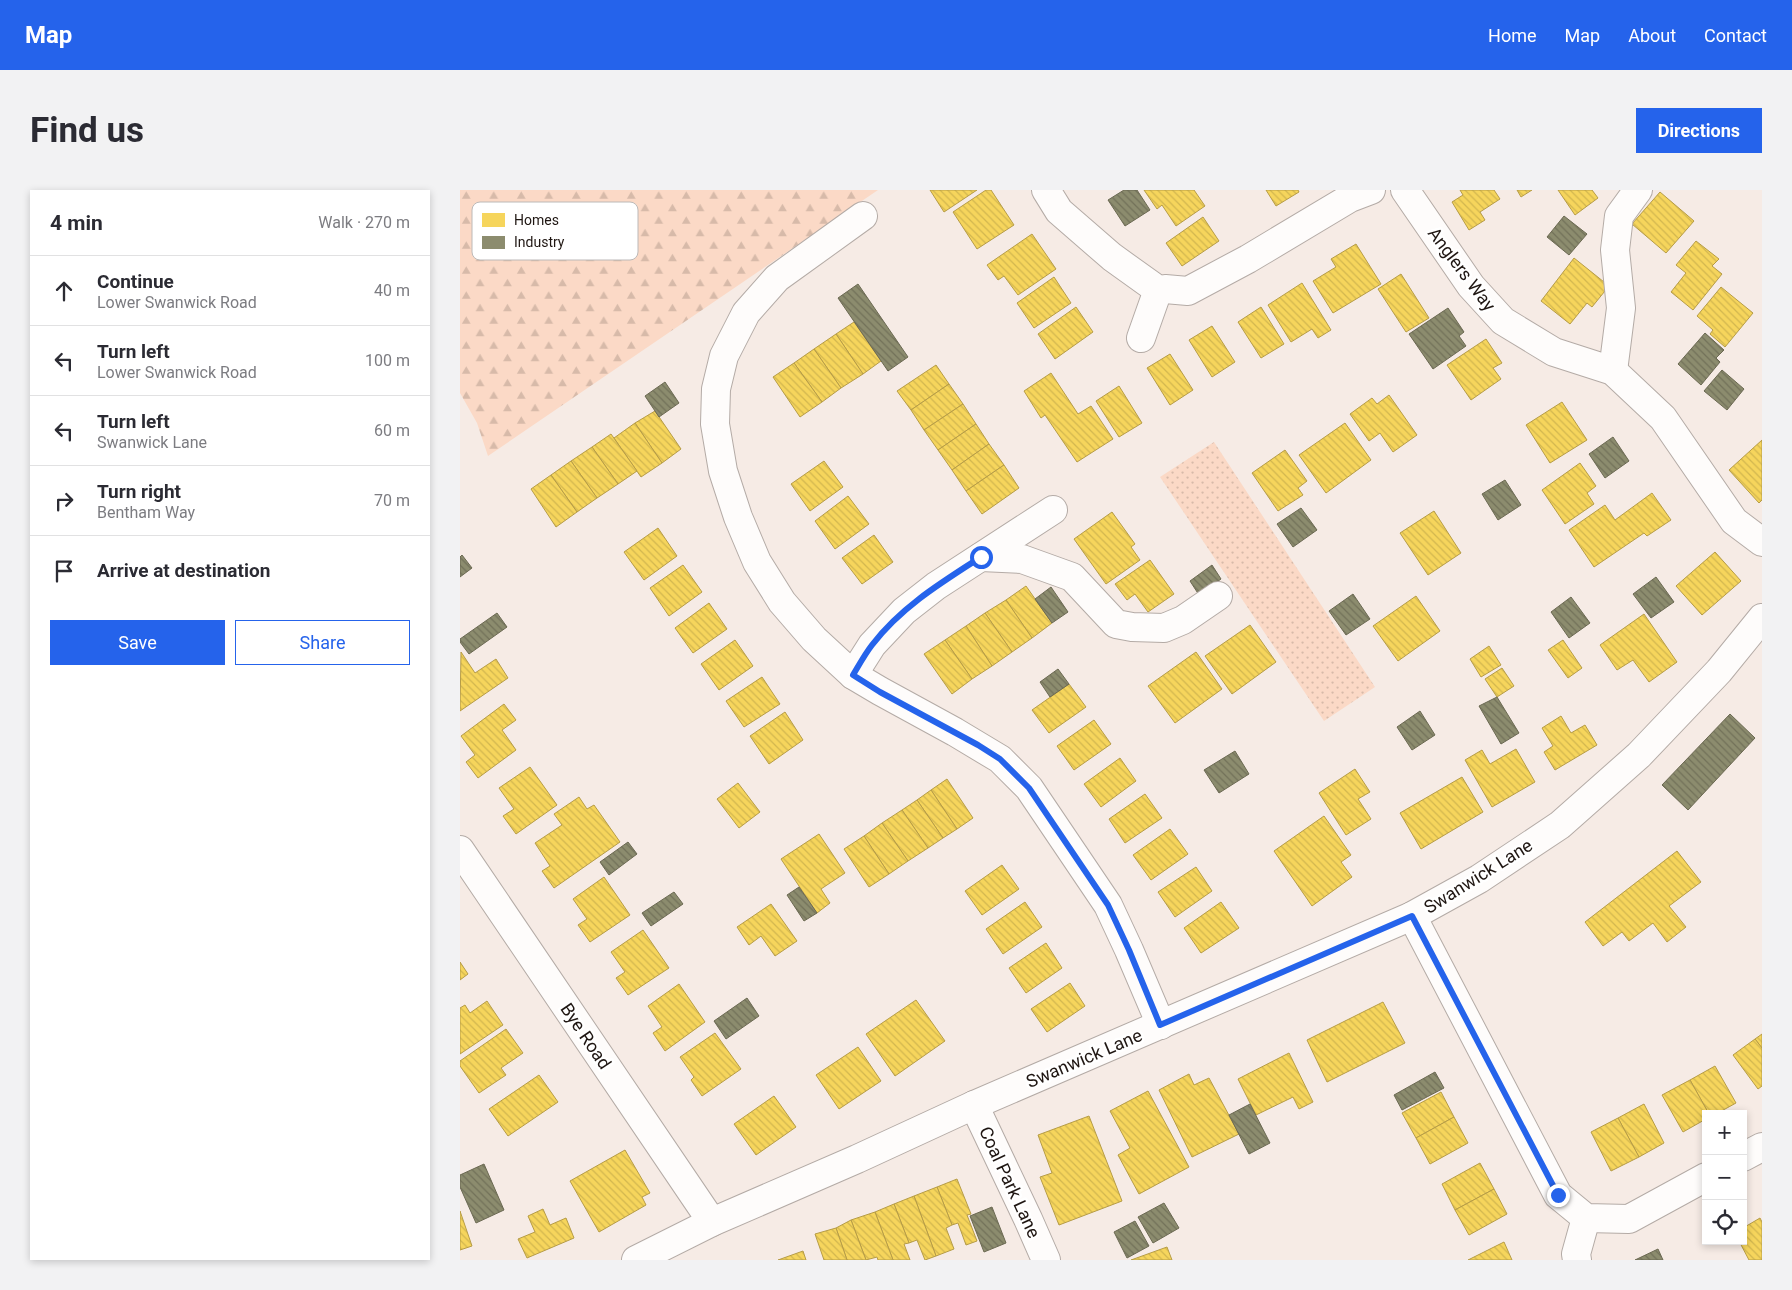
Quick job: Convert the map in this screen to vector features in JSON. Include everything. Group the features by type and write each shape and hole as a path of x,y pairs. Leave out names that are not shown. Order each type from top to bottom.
{"street":[{"path":"1046,190 1059,211 1112,257 1158,290 1188,291 1248,259 1350,198 1371,190"},
{"name":"Anglers Way","path":"1405,190 1471,286 1503,322 1554,352 1613,371 1663,418 1734,521 1762,542"},
{"path":"1613,371 1621,308 1615,250 1619,216 1638,190"},
{"path":"863,216 777,278 746,314 724,356 716,389 715,424 723,471 738,517 757,562 782,602 814,639 853,675 986,750 1000,759 1029,788 1108,905 1160,1025"},
{"path":"1141,338 1158,290"},
{"path":"853,675 872,645 904,611 936,586 1053,510"},
{"path":"981,557 1022,559 1072,577 1116,624 1132,627 1164,628 1183,620 1218,596"},
{"name":"Swanwick Lane","path":"636,1260 712,1222 866,1155 974,1105 1412,916 1479,879 1560,825 1639,755 1719,671 1762,618"},
{"name":"Bye Road","path":"460,850 712,1222"},
{"path":"1412,916 1558,1195 1586,1218 1628,1218 1702,1179"},
{"name":"Coal Park Lane","path":"974,1105 1046,1260"},
{"path":"1747,1155 1762,1147"},
{"path":"1577,1260 1576,1254 1586,1218"}],"green space":[{"path":"460,190 878,190 488,456 477,423 460,393"},
{"path":"1214,442 1375,687 1324,721 1160,477"}],"building: Homes":[{"path":"930,190 977,190 944,212"},
{"path":"986,190 991,190 1014,225 977,249 953,212"},
{"path":"1144,190 1194,190 1205,206 1176,226 1162,205 1157,209"},
{"path":"1266,190 1298,190 1299,192 1276,206"},
{"path":"1460,190 1494,190 1500,199 1480,212 1485,220 1469,230 1452,202 1463,195"},
{"path":"1517,190 1532,190 1521,197"},
{"path":"1558,190 1592,190 1598,198 1575,215"},
{"path":"1660,192 1694,221 1666,253 1632,224"},
{"path":"1203,217 1219,241 1182,266 1166,243"},
{"path":"1032,234 1056,269 1018,295 1004,276 998,280 987,265"},
{"path":"1696,241 1719,259 1712,266 1722,274 1693,310 1671,292 1686,273 1676,265"},
{"path":"1356,244 1381,284 1333,313 1313,281 1336,267 1331,259"},
{"path":"1574,258 1609,286 1592,307 1587,303 1570,324 1541,301"},
{"path":"1401,274 1429,318 1406,332 1378,289"},
{"path":"1054,277 1071,303 1034,328 1017,303"},
{"path":"1302,283 1331,330 1318,338 1312,329 1291,342 1268,305"},
{"path":"1721,287 1753,313 1725,347 1710,334 1713,330 1697,316"},
{"path":"1076,307 1093,332 1055,359 1038,334"},
{"path":"1261,307 1284,344 1261,358 1238,322"},
{"path":"854,322 881,361 863,374 836,334"},
{"path":"1212,326 1235,362 1212,377 1189,340"},
{"path":"836,334 863,374 841,388 814,349"},
{"path":"1486,339 1502,363 1493,368 1501,379 1471,400 1447,365"},
{"path":"814,349 841,388 822,402 794,363"},
{"path":"1170,354 1193,390 1170,405 1147,368"},
{"path":"794,363 822,402 800,417 773,377"},
{"path":"936,365 949,384 911,410 897,391"},
{"path":"1051,373 1078,414 1091,406 1113,439 1077,462 1045,415 1041,418 1024,391"},
{"path":"949,384 963,404 924,430 911,410"},
{"path":"1119,386 1142,423 1119,437 1096,401"},
{"path":"1389,395 1417,435 1393,452 1380,433 1369,441 1350,414 1372,398 1377,404"},
{"path":"1562,402 1587,440 1550,463 1526,425"},
{"path":"963,404 976,424 938,450 924,430"},
{"path":"655,411 681,449 662,463 635,423"},
{"path":"635,423 662,463 641,477 614,438"},
{"path":"1345,423 1371,460 1326,493 1299,455"},
{"path":"976,424 989,444 952,470 938,450"},
{"path":"611,434 637,471 618,484 592,447"},
{"path":"1762,440 1762,500 1759,503 1729,470"},
{"path":"989,444 1004,465 966,491 952,470"},
{"path":"592,447 618,484 597,498 571,461"},
{"path":"1285,450 1307,481 1298,488 1303,495 1278,511 1252,473"},
{"path":"571,461 597,498 577,512 551,475"},
{"path":"824,461 843,487 810,511 791,484"},
{"path":"1580,463 1596,486 1587,493 1594,504 1565,524 1542,490"},
{"path":"1004,465 1019,488 982,514 966,491"},
{"path":"551,475 577,512 556,527 531,489"},
{"path":"1652,493 1671,520 1647,536 1644,533 1594,567 1569,530 1605,505 1615,520"},
{"path":"848,496 869,524 835,549 815,521"},
{"path":"1434,511 1461,553 1428,575 1400,533"},
{"path":"1112,512 1135,544 1131,547 1140,560 1106,584 1074,539"},
{"path":"658,528 677,556 644,580 624,552"},
{"path":"874,535 893,562 862,584 842,558"},
{"path":"1715,552 1741,581 1702,615 1676,586"},
{"path":"1150,560 1174,594 1148,612 1135,594 1127,600 1115,584"},
{"path":"683,565 702,592 669,616 650,588"},
{"path":"1026,586 1052,623 1032,638 1006,600"},
{"path":"1416,596 1440,631 1398,661 1373,626"},
{"path":"1006,600 1032,638 1012,652 985,613"},
{"path":"709,603 727,629 693,653 675,628"},
{"path":"985,613 1012,652 992,666 966,626"},
{"path":"1644,614 1677,662 1649,682 1633,660 1617,670 1600,645"},
{"path":"1250,625 1276,662 1232,694 1205,656"},
{"path":"966,626 992,666 972,679 945,640"},
{"path":"735,640 753,666 719,690 701,664"},
{"path":"945,640 972,679 952,694 924,654"},
{"path":"1563,640 1582,668 1568,678 1548,650"},
{"path":"1489,646 1501,665 1481,677 1470,659"},
{"path":"461,652 475,673 496,659 508,678 460,711"},
{"path":"1196,652 1222,689 1175,723 1148,686"},
{"path":"1502,668 1514,686 1497,697 1485,679"},
{"path":"762,677 780,704 744,727 726,701"},
{"path":"1069,684 1086,707 1049,733 1032,710"},
{"path":"504,704 516,720 502,730 516,750 478,778 466,762 475,755 461,736"},
{"path":"785,712 803,740 769,764 750,736"},
{"path":"1561,716 1571,733 1585,725 1597,745 1555,770 1544,752 1553,746 1542,728"},
{"path":"1094,720 1111,744 1074,770 1057,746"},
{"path":"1516,749 1535,782 1492,807 1465,760 1482,750 1490,764"},
{"path":"1120,758 1136,781 1101,807 1084,784"},
{"path":"530,767 557,805 516,834 503,816 514,809 499,788"},
{"path":"1355,769 1370,792 1358,799 1371,819 1346,835 1319,793"},
{"path":"1462,777 1483,812 1421,849 1400,813"},
{"path":"947,779 973,818 957,829 931,790"},
{"path":"738,783 760,812 739,828 717,799"},
{"path":"931,790 957,829 943,838 917,800"},
{"path":"1145,794 1162,818 1125,843 1109,819"},
{"path":"579,797 587,809 594,805 620,842 554,888 542,871 550,866 535,843 562,825 554,814"},
{"path":"917,800 943,838 928,848 902,810"},
{"path":"902,810 928,848 908,861 882,823"},
{"path":"1324,816 1351,855 1341,862 1352,877 1312,906 1274,851"},
{"path":"882,823 908,861 889,874 864,836"},
{"path":"1170,829 1188,854 1151,880 1133,855"},
{"path":"819,834 845,873 821,889 830,903 817,913 781,859"},
{"path":"864,836 889,874 869,887 844,849"},
{"path":"1677,851 1701,882 1669,906 1686,927 1667,942 1653,923 1629,941 1622,932 1603,946 1585,922"},
{"path":"1002,865 1019,889 982,915 965,891"},
{"path":"1196,867 1212,891 1175,917 1158,892"},
{"path":"604,877 630,915 590,942 578,925 587,919 573,899"},
{"path":"1025,902 1042,927 1003,954 986,929"},
{"path":"1221,902 1239,928 1201,953 1184,928"},
{"path":"771,904 797,941 775,956 761,936 749,945 737,927"},
{"path":"643,930 669,968 628,995 616,978 625,972 611,952"},
{"path":"1046,943 1062,968 1026,993 1009,968"},
{"path":"460,962 468,974 460,980"},
{"path":"1070,983 1085,1006 1047,1032 1031,1009"},
{"path":"679,984 705,1022 665,1051 653,1033 662,1027 648,1006"},
{"path":"916,1000 945,1041 895,1076 866,1034"},
{"path":"487,1001 503,1025 460,1054 460,1008 465,1005 470,1013"},
{"path":"1383,1002 1405,1043 1327,1082 1307,1040"},
{"path":"506,1029 523,1053 501,1068 506,1075 479,1093 460,1066 460,1061"},
{"path":"715,1033 741,1069 702,1096 691,1080 694,1077 680,1057"},
{"path":"1762,1034 1762,1048 1755,1039"},
{"path":"1755,1039 1762,1048 1762,1086 1758,1089 1733,1055"},
{"path":"858,1047 881,1081 839,1109 816,1075"},
{"path":"1289,1053 1313,1102 1299,1109 1293,1097 1256,1115 1238,1079"},
{"path":"1715,1066 1736,1103 1723,1110 1707,1110 1690,1080"},
{"path":"1189,1074 1194,1085 1209,1078 1239,1134 1192,1157 1159,1090"},
{"path":"539,1075 558,1102 508,1136 489,1109"},
{"path":"1690,1080 1707,1110 1702,1110 1702,1121 1683,1132 1662,1095"},
{"path":"1148,1091 1189,1167 1139,1194 1118,1155 1130,1148 1110,1111"},
{"path":"1441,1092 1454,1117 1416,1138 1402,1113"},
{"path":"774,1096 796,1127 756,1155 734,1124"},
{"path":"1644,1104 1664,1143 1639,1157 1618,1118"},
{"path":"1089,1116 1122,1201 1059,1225 1040,1177 1052,1173 1038,1135"},
{"path":"1454,1117 1468,1143 1430,1164 1416,1138"},
{"path":"1618,1118 1639,1157 1611,1171 1591,1132"},
{"path":"625,1150 650,1193 642,1197 646,1205 599,1232 570,1181"},
{"path":"1480,1163 1494,1189 1455,1210 1442,1184"},
{"path":"957,1179 971,1214 967,1215 977,1241 966,1245 958,1223 952,1225 937,1187"},
{"path":"937,1187 952,1225 946,1228 954,1249 936,1256 914,1196"},
{"path":"1494,1189 1507,1214 1469,1235 1455,1210"},
{"path":"914,1196 936,1256 925,1260 917,1240 909,1243 894,1204"},
{"path":"894,1204 909,1243 904,1244 910,1260 893,1260 875,1212"},
{"path":"543,1209 550,1225 566,1218 574,1238 527,1258 518,1239 535,1232 528,1216"},
{"path":"460,1211 472,1246 460,1250"},
{"path":"875,1212 893,1260 878,1260 877,1257 866,1260 851,1220"},
{"path":"1760,1218 1762,1222 1762,1260 1749,1260 1741,1245 1747,1245 1747,1226"},
{"path":"851,1220 866,1260 847,1260 836,1228"},
{"path":"836,1228 847,1260 824,1260 815,1234"},
{"path":"1504,1242 1512,1260 1468,1260"},
{"path":"1167,1247 1172,1260 1131,1260"},
{"path":"803,1251 806,1260 778,1260"}],"building: Industry":[{"path":"1124,190 1137,190 1150,210 1125,226 1108,200"},
{"path":"1564,216 1587,234 1569,255 1547,237"},
{"path":"858,284 908,357 888,371 838,298"},
{"path":"1448,308 1464,332 1459,336 1466,346 1433,369 1409,334"},
{"path":"1705,333 1724,350 1716,358 1720,362 1701,385 1678,364"},
{"path":"1722,370 1744,389 1727,410 1704,391"},
{"path":"665,382 679,403 659,417 645,396"},
{"path":"1613,437 1629,461 1605,478 1589,454"},
{"path":"1505,480 1521,505 1498,520 1482,494"},
{"path":"1301,508 1317,530 1293,547 1277,524"},
{"path":"462,555 472,568 460,577 460,557"},
{"path":"1212,565 1221,579 1199,595 1190,581"},
{"path":"1656,577 1674,602 1651,618 1633,594"},
{"path":"1051,587 1068,612 1052,623 1035,599"},
{"path":"1353,594 1370,619 1346,635 1329,611"},
{"path":"1571,597 1590,623 1569,638 1551,612"},
{"path":"497,613 507,627 469,654 460,642 460,639"},
{"path":"1058,669 1069,684 1050,697 1040,682"},
{"path":"1497,697 1519,733 1501,744 1479,706"},
{"path":"1420,711 1435,735 1412,750 1397,727"},
{"path":"1730,714 1755,738 1688,810 1662,785"},
{"path":"1235,751 1249,774 1219,793 1204,770"},
{"path":"628,842 637,854 609,875 600,862"},
{"path":"799,887 817,913 804,921 787,895"},
{"path":"674,892 683,904 651,926 642,913"},
{"path":"747,998 759,1016 726,1039 714,1021"},
{"path":"1435,1072 1444,1088 1402,1110 1394,1095"},
{"path":"1250,1104 1270,1143 1249,1154 1229,1115"},
{"path":"484,1164 504,1210 476,1223 460,1187 460,1175"},
{"path":"1164,1203 1179,1228 1153,1243 1138,1217"},
{"path":"992,1207 1006,1243 984,1252 970,1216"},
{"path":"1135,1221 1149,1246 1127,1258 1114,1232"},
{"path":"1658,1249 1663,1260 1635,1260"}],"route":[{"path":"981,557 936,586 904,611 872,645 853,675 880,692 956,732 1000,759 1029,788 1108,905 1160,1025 1412,916 1558,1195"}]}
